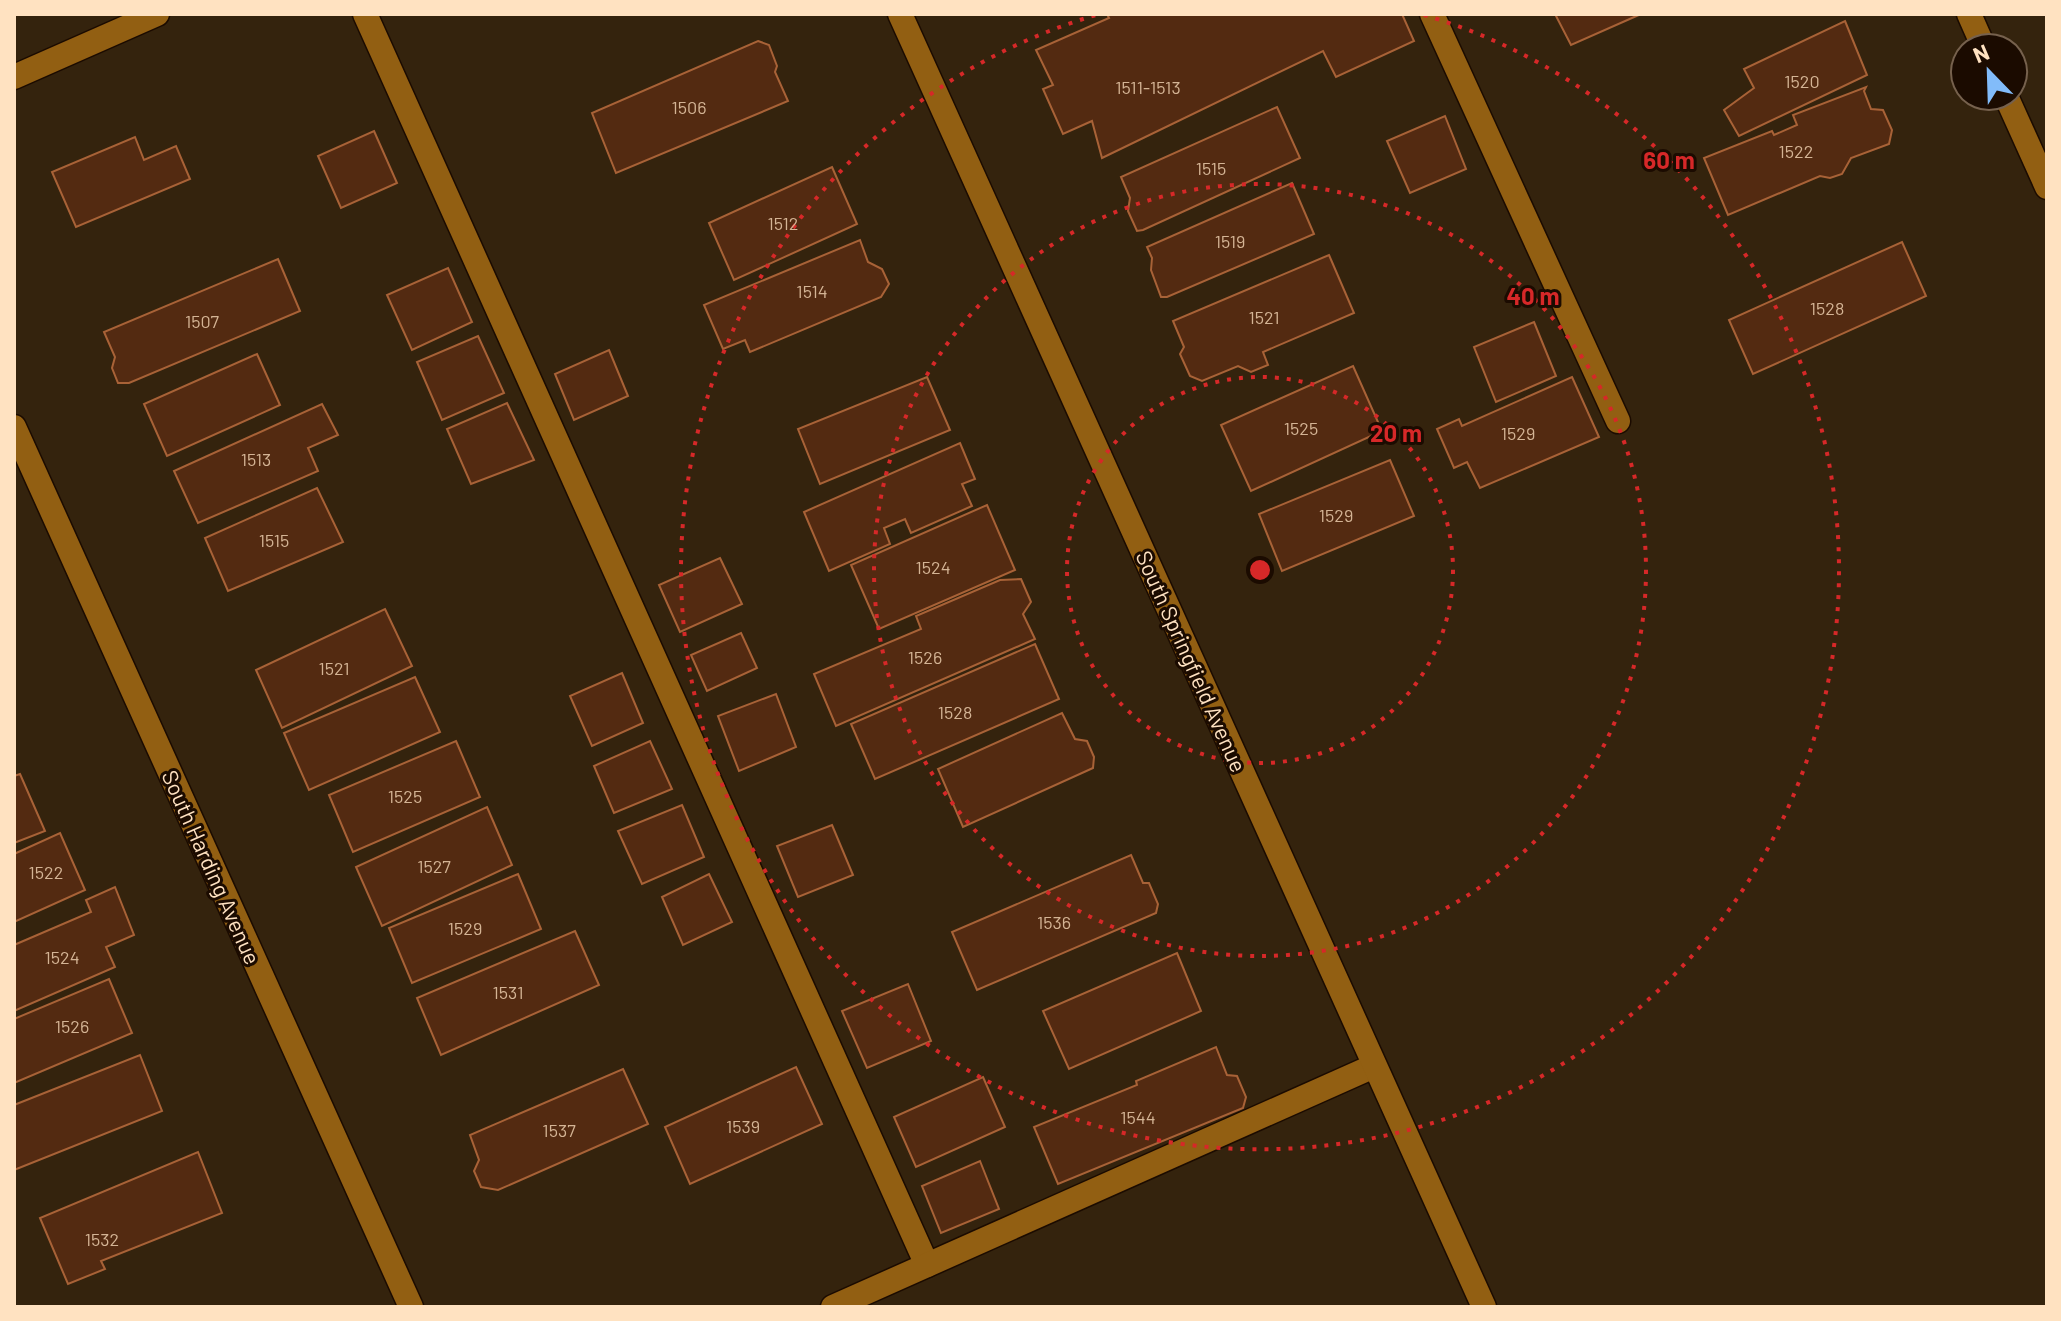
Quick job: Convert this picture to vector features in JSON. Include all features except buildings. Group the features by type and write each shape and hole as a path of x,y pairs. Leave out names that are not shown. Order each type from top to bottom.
{"street":[{"path":"14,77 157,14"},
{"path":"365,14 927,1265"},
{"name":"South Springfield Avenue","path":"900,14 1484,1307"},
{"path":"1432,14 1618,421"},
{"path":"2013,112 2047,187"},
{"name":"South Harding Avenue","path":"14,427 411,1307"},
{"path":"833,1307 1374,1066"}]}
